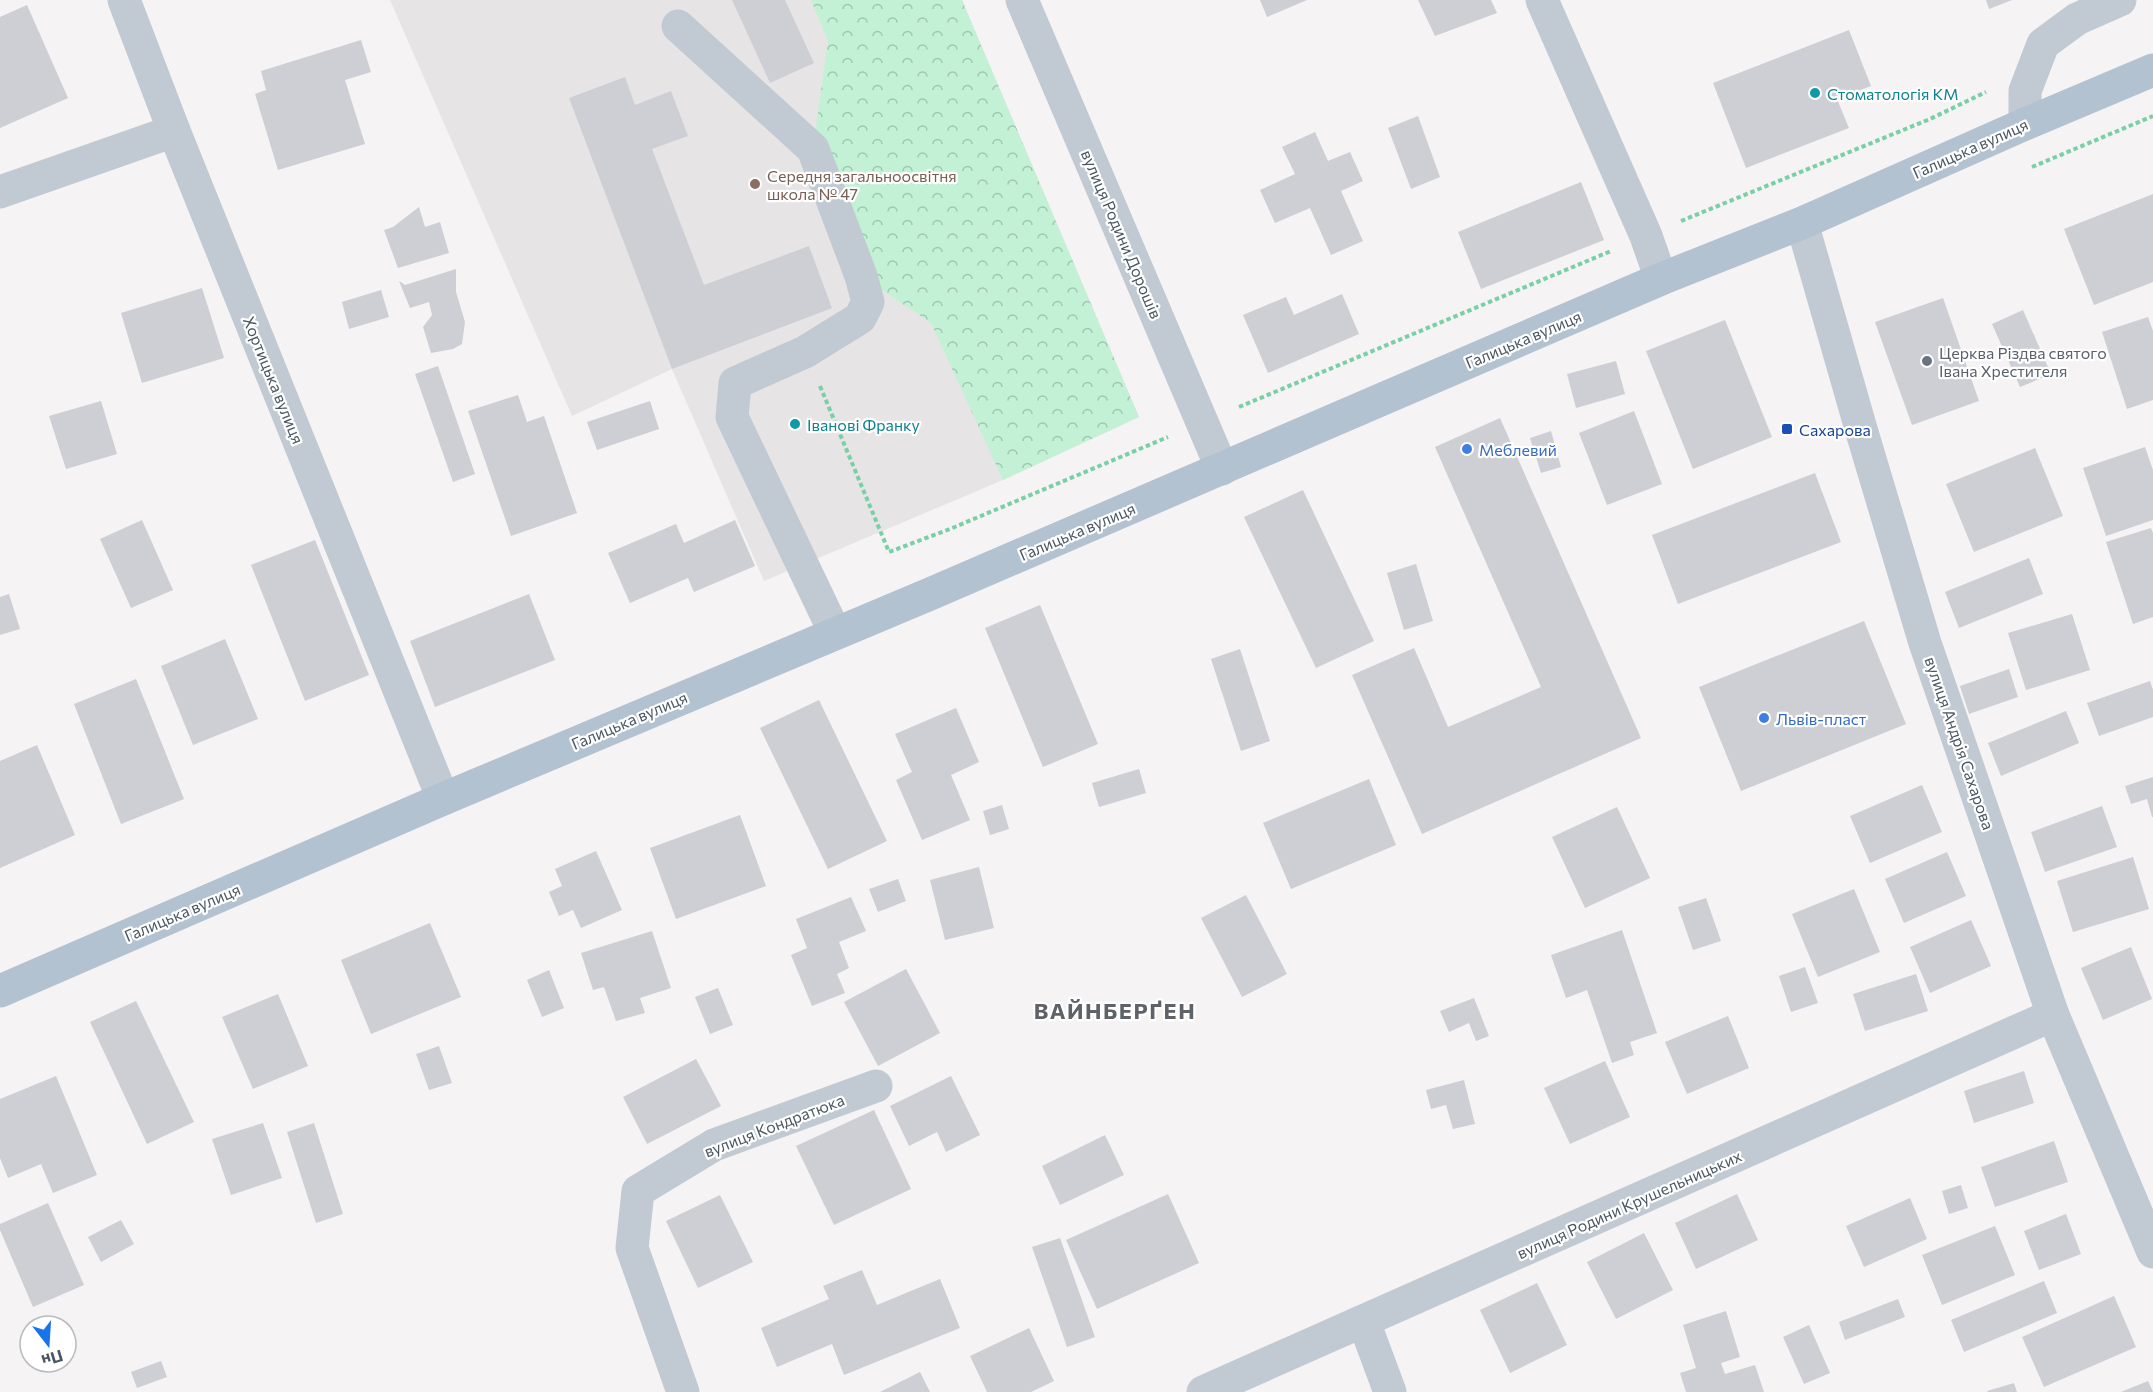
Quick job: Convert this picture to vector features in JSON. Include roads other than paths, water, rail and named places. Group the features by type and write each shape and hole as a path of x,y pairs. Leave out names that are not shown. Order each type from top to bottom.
{"main road":[{"name":"Галицька вулиця","path":"0,991 443,799 1222,469 1661,279 1802,223 2153,70"}],"street":[{"name":"Хортицька вулиця","path":"124,0 174,131 443,799"},
{"name":"вулиця Родини Дорошів","path":"1022,0 1222,469"},
{"path":"1542,0 1646,236 1661,279"},
{"path":"2025,124 2025,91 2043,44 2077,20 2120,0"},
{"path":"678,26 813,149 861,276 868,302 860,318 805,352 735,383 732,417 835,633"},
{"path":"0,192 174,131"},
{"name":"вулиця Андрія Сахарова","path":"1802,223 1925,643 2053,1015 2153,1252"},
{"name":"вулиця Родини Крушельницьких","path":"1203,1392 2053,1015"},
{"name":"вулиця Кондратюка","path":"683,1392 632,1248 638,1191 714,1145 876,1086"},
{"path":"1364,1322 1390,1392"}],"place":[{"name":"Стоматологія KM","path":"1815,93"},
{"name":"Середня загальноосвітня школа № 47","path":"755,184"},
{"name":"Церква Різдва святого Івана Хрестителя","path":"1927,361"},
{"name":"Іванові Франку","path":"795,424"},
{"name":"Сахарова","path":"1787,429"},
{"name":"Меблевий","path":"1467,449"},
{"name":"Львів-пласт","path":"1764,718"}],"district":[{"name":"ВАЙНБЕРҐЕН","path":"1115,1010"}]}
